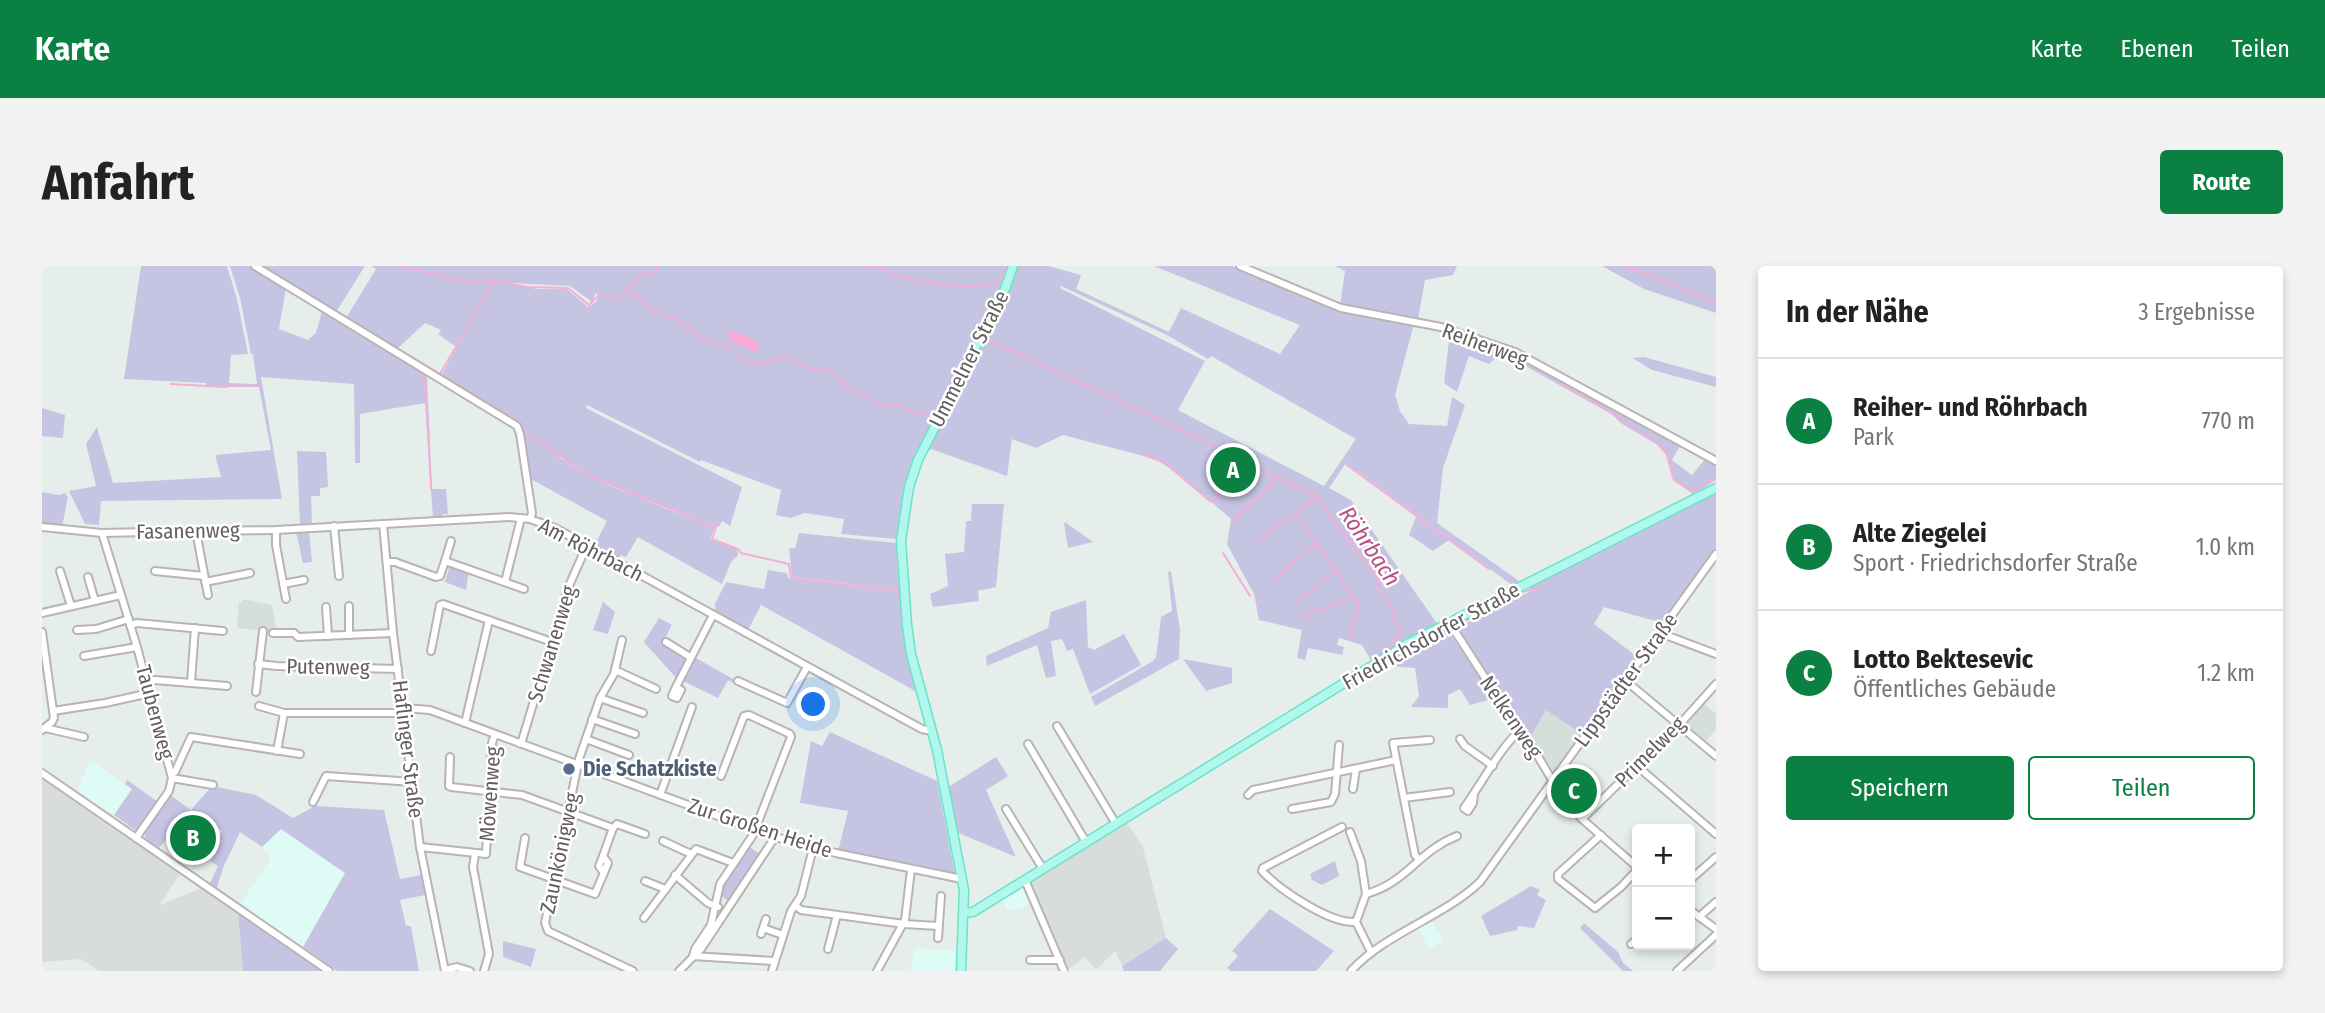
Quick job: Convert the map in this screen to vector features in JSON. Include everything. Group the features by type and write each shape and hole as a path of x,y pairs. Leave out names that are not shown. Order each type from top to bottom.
{"main road":[{"name":"Ummelner Straße","path":"961,971 964,913 962,879 933,749 932,733 908,637 901,551 909,487 922,451 1006,289 1013,266"},
{"name":"Friedrichsdorfer Straße","path":"964,913 973,912 1392,653 1716,486"}],"street":[{"name":"Am Röhrbach","path":"255,266 517,426 530,502 530,519 555,528 587,545 932,733"},
{"name":"Reiherweg","path":"1240,266 1340,309 1441,327 1515,352 1716,461"},
{"path":"505,582 521,518"},
{"name":"Fasanenweg","path":"42,527 102,533 276,530 530,519"},
{"name":"Haflinger Straße","path":"383,524 397,669 420,847 445,970"},
{"path":"334,526 339,576"},
{"path":"276,530 276,545 286,599"},
{"path":"196,531 208,595"},
{"name":"Taubenweg","path":"102,533 130,622 172,776 169,791 136,838"},
{"path":"387,562 440,576 451,541"},
{"name":"Schwanenweg","path":"521,744 568,588 587,545"},
{"name":"Lippstädter Straße","path":"1351,971 1371,952 1477,885 1716,554"},
{"path":"446,561 524,589"},
{"path":"60,571 71,606"},
{"path":"155,571 204,579 250,573"},
{"path":"88,578 95,601"},
{"path":"283,584 304,579"},
{"path":"42,613 121,595"},
{"path":"430,651 440,606 443,604 552,642"},
{"path":"349,606 349,635"},
{"path":"326,607 328,636"},
{"path":"676,687 713,615"},
{"path":"465,723 489,620"},
{"path":"77,631 130,622 223,631"},
{"name":"Nelkenweg","path":"1448,622 1561,795 1582,819 1632,864"},
{"path":"191,682 195,628"},
{"name":"Putenweg","path":"256,692 263,631"},
{"path":"42,632 53,711 52,722 44,729"},
{"path":"273,633 328,636 393,633"},
{"path":"1660,633 1716,654"},
{"name":"Zaunkönigweg","path":"622,640 615,670 592,719 579,765 545,928 633,971"},
{"path":"666,642 690,657"},
{"name":"Taubenweg","path":"84,656 137,647"},
{"name":"Putenweg","path":"258,664 397,669"},
{"path":"738,681 787,704 807,667"},
{"path":"615,670 656,689"},
{"path":"147,683 155,680 227,686"},
{"path":"1626,681 1716,756"},
{"name":"Primelweg","path":"1582,819 1680,724 1716,684"},
{"path":"53,711 150,693"},
{"path":"600,698 643,713"},
{"name":"Zur Großen Heide","path":"259,706 284,713 422,708 775,837 813,848 962,879"},
{"path":"660,794 692,707"},
{"path":"276,751 284,713"},
{"path":"693,956 709,931 720,884 755,829 790,734 749,715 744,716 721,776"},
{"path":"592,719 635,734"},
{"path":"1057,726 1116,824"},
{"path":"44,729 85,737"},
{"path":"1474,794 1520,730"},
{"name":"Möwenweg","path":"475,854 486,854 492,743 495,734"},
{"path":"172,776 191,737 300,754"},
{"path":"586,739 629,755"},
{"path":"1460,739 1493,766"},
{"path":"1419,859 1415,855 1393,743 1430,740"},
{"path":"1028,744 1086,842"},
{"path":"1292,809 1331,802 1335,794 1339,745"},
{"path":"450,757 449,786 522,795 613,828"},
{"path":"1248,795 1253,790 1396,760"},
{"path":"1637,766 1716,834"},
{"path":"1353,789 1356,769"},
{"path":"42,773 329,971"},
{"name":"Taubenweg","path":"172,776 213,785"},
{"path":"313,802 326,776 413,782"},
{"path":"1404,798 1450,792"},
{"path":"1006,809 1043,869"},
{"path":"525,838 520,867 595,894 608,863 603,856 613,828 617,824 645,834"},
{"path":"1342,827 1263,868 1264,874 1300,900 1340,920 1356,922"},
{"path":"1350,832 1361,862 1366,894 1356,922 1371,952"},
{"path":"1601,835 1558,874 1558,879 1595,908 1622,887 1632,875"},
{"path":"1366,894 1399,880 1435,846 1457,836"},
{"path":"679,971 701,949 775,837"},
{"path":"663,841 691,854"},
{"path":"420,847 475,854 473,867 489,954 484,971"},
{"path":"772,971 792,911 801,896 813,848"},
{"path":"644,918 691,854 699,849 733,863"},
{"path":"1695,876 1716,857"},
{"path":"877,971 904,924 911,870"},
{"path":"675,875 708,903 728,908"},
{"path":"1025,880 1064,971"},
{"path":"645,881 665,888"},
{"path":"938,938 941,896"},
{"path":"1699,916 1716,902"},
{"path":"796,906 801,910 939,926"},
{"path":"1695,913 1716,929"},
{"path":"828,949 837,915"},
{"path":"766,919 762,931 783,935"},
{"path":"1677,971 1716,935"},
{"path":"693,956 774,961"},
{"path":"1030,960 1060,960"},
{"path":"445,970 457,967 470,971"}],"shaded area":[{"path":"141,266 227,266 248,354 231,355 229,383 257,384 253,354 230,266 250,266 286,288 279,329 308,340 316,333 322,311 424,372 424,377 427,377 432,489 446,489 448,514 433,519 425,403 360,414 360,463 355,463 354,384 261,377 282,499 101,501 99,525 85,524 69,491 96,486 86,444 97,427 113,483 221,477 215,455 271,450 259,387 206,387 206,383 124,379"},
{"path":"260,266 365,266 336,312"},
{"path":"372,266 1048,266 1081,275 1076,289 1169,332 1181,308 1280,354 1300,325 1154,266 1232,266 1340,312 1414,324 1395,395 1400,411 1409,424 1447,426 1452,397 1465,405 1443,468 1437,523 1519,581 1512,585 1346,463 1329,488 1351,500 1438,625 1372,662 1362,645 1339,638 1337,645 1344,647 1342,655 1308,648 1305,660 1297,658 1302,630 1259,620 1254,594 1227,544 1231,519 1182,476 1155,459 1063,435 1036,448 1012,439 1007,476 931,449 926,453 917,449 904,485 896,539 841,534 844,519 805,513 791,518 776,515 781,490 701,460 700,462 587,405 586,408 742,487 730,526 722,521 719,527 637,497 715,527 710,539 737,549 738,555 731,562 722,584 638,537 626,557 621,555 619,559 594,546 607,521 529,478 518,425 434,373 442,374 474,315 455,346 438,334 441,330 425,323 397,349 346,318 376,269","holes":["509,283 570,286 592,302 596,293 598,294 597,301 588,307 567,289 537,289","1061,286 1167,335 1208,359 1211,356 1356,439 1324,486 1178,410 1205,361 1060,288"]},
{"path":"1335,266 1457,266 1453,275 1425,280 1418,320 1340,306 1345,271"},
{"path":"1602,266 1716,266 1716,313 1644,289"},
{"path":"728,332 749,337 759,344 759,349 755,352 732,342 727,337"},
{"path":"1450,332 1512,353 1510,357 1496,358 1489,364 1469,356 1457,392 1444,383"},
{"path":"1516,354 1681,444 1672,460 1692,475 1706,458 1716,463 1716,480 1693,494 1673,480 1666,455 1658,445 1622,424 1613,415 1513,359"},
{"path":"1644,357 1716,377 1716,387 1652,370 1632,358"},
{"path":"42,408 65,415 63,438 42,436"},
{"path":"297,451 326,452 328,487 320,488 320,496 311,496 312,524 300,525"},
{"path":"42,492 59,495 65,493 68,497 62,527 42,525"},
{"path":"1716,492 1716,548 1663,623 1604,607 1594,624 1639,658 1583,735 1546,710 1530,738 1458,631 1458,627"},
{"path":"972,504 1004,504 996,587 978,591 979,601 933,607 930,594 948,586 945,554 964,552 966,521 971,521"},
{"path":"1416,517 1449,540 1433,551 1409,535"},
{"path":"1066,523 1093,542 1068,548"},
{"path":"296,532 309,532 312,562 303,563"},
{"path":"799,533 896,543 899,590 792,577 789,548 795,548"},
{"path":"453,566 469,571 466,590 445,582 449,568"},
{"path":"768,570 787,573 788,578 899,591 904,641 917,692 761,605 748,630 714,611 726,582 764,589"},
{"path":"1171,571 1180,630 1179,659 1095,706 1091,697 1156,657 1161,617 1172,611 1168,572"},
{"path":"242,599 272,605 277,632 237,628 239,602 242,602"},
{"path":"1086,600 1088,647 1094,650 1124,634 1141,665 1090,694 1073,649 1067,651 1062,639 1051,641 1056,676 1046,678 1037,645 987,666 986,656 1048,628 1051,612"},
{"path":"603,602 615,612 608,634 593,630"},
{"path":"659,618 672,625 662,644 686,659 677,679 644,642"},
{"path":"1448,631 1492,699 1470,705 1460,689 1448,695 1448,708 1411,707 1419,696 1415,668 1390,664"},
{"path":"694,657 735,680 733,683 728,680 718,698 681,680"},
{"path":"1183,659 1232,668 1232,683 1206,691"},
{"path":"1703,703 1716,714 1716,729 1705,742 1686,725 1686,721"},
{"path":"1546,710 1583,735 1560,768 1554,771 1530,738"},
{"path":"830,732 937,781 955,874 838,851 848,811 800,803 811,741 822,746"},
{"path":"996,757 1008,776 986,790 1016,857 956,832 947,788"},
{"path":"90,760 132,789 114,815 77,791"},
{"path":"42,778 180,874 161,905 201,888 238,913 243,971 99,971 81,959 42,962"},
{"path":"127,780 158,802 135,830 114,815 132,789 125,784"},
{"path":"212,786 256,795 293,818 315,806 384,810 400,879 421,875 425,895 400,900 406,926 411,926 419,971 337,971 303,947 345,873 281,829 262,847 240,832 217,888 210,883 218,866 210,861 215,853 211,850 222,831 191,810"},
{"path":"170,795 191,810 159,848 145,838 145,831"},
{"path":"1126,822 1143,847 1166,938 1122,966 1115,951 1096,970 1085,957 1066,971 1028,882"},
{"path":"281,829 345,873 303,947 240,904 271,858 262,847"},
{"path":"748,846 760,854 728,901 720,895 723,885"},
{"path":"1335,861 1339,876 1322,885 1312,880 1310,874"},
{"path":"1025,884 1034,902 1008,910 1000,898"},
{"path":"1531,886 1540,890 1537,895 1546,900 1534,928 1518,926 1517,930 1490,936 1481,916"},
{"path":"1270,909 1334,951 1316,971 1231,971 1227,968 1238,956 1232,951"},
{"path":"238,913 323,971 243,971"},
{"path":"1429,918 1443,940 1429,949 1418,926"},
{"path":"1584,923 1618,952 1623,963 1633,971 1623,971 1580,928"},
{"path":"1166,938 1178,949 1160,971 1124,971 1122,966"},
{"path":"503,941 536,949 531,967 503,957"},
{"path":"914,948 959,951 957,971 911,971"}],"waterway":[{"name":"Röhrbach","path":"397,266 471,282 494,281 528,287 568,288 589,305 599,295 603,295"},
{"name":"Röhrbach","path":"605,297 620,296 639,276 655,272 658,266"},
{"name":"Röhrbach","path":"862,266 886,270 902,278 969,286 982,286 1002,279 1005,266"},
{"path":"1625,266 1716,302"},
{"path":"494,281 440,374 518,421 523,430 588,475 716,527 712,539 738,549 741,553 789,564 791,578 899,591 906,648"},
{"path":"628,291 636,295 650,310 661,310 667,318 679,320 705,340 730,348 744,361 760,364 789,355 798,363 814,370 831,371 854,393 867,396 881,405 900,405 931,417"},
{"path":"984,338 1316,496 1380,581 1378,587 1389,603 1400,632 1386,652"},
{"path":"1479,344 1497,354 1510,354 1560,381 1560,384 1612,413 1623,423 1658,444 1667,454 1674,480 1693,492 1716,478"},
{"path":"425,373 431,489"},
{"path":"171,384 259,386"},
{"path":"514,428 524,481"},
{"path":"1142,454 1165,463 1211,502 1216,499 1233,458"},
{"path":"1347,465 1489,569"},
{"path":"1234,520 1275,481 1274,476"},
{"path":"1256,541 1295,514 1315,496"},
{"path":"1295,514 1359,604 1350,639"},
{"path":"1273,581 1314,544"},
{"path":"1223,553 1250,596"},
{"path":"1295,603 1335,571"},
{"name":"Röhrbach","path":"1459,624 1522,592 1540,588"},
{"path":"1301,616 1353,598"},
{"name":"Röhrbach","path":"1391,660 1447,631"}],"place":[{"name":"Reiher- und Röhrbach","path":"1233,470"},
{"name":"Die Schatzkiste","path":"569,769"},
{"name":"Lotto Bektesevic","path":"1574,791"},
{"name":"Alte Ziegelei","path":"193,838"}]}
